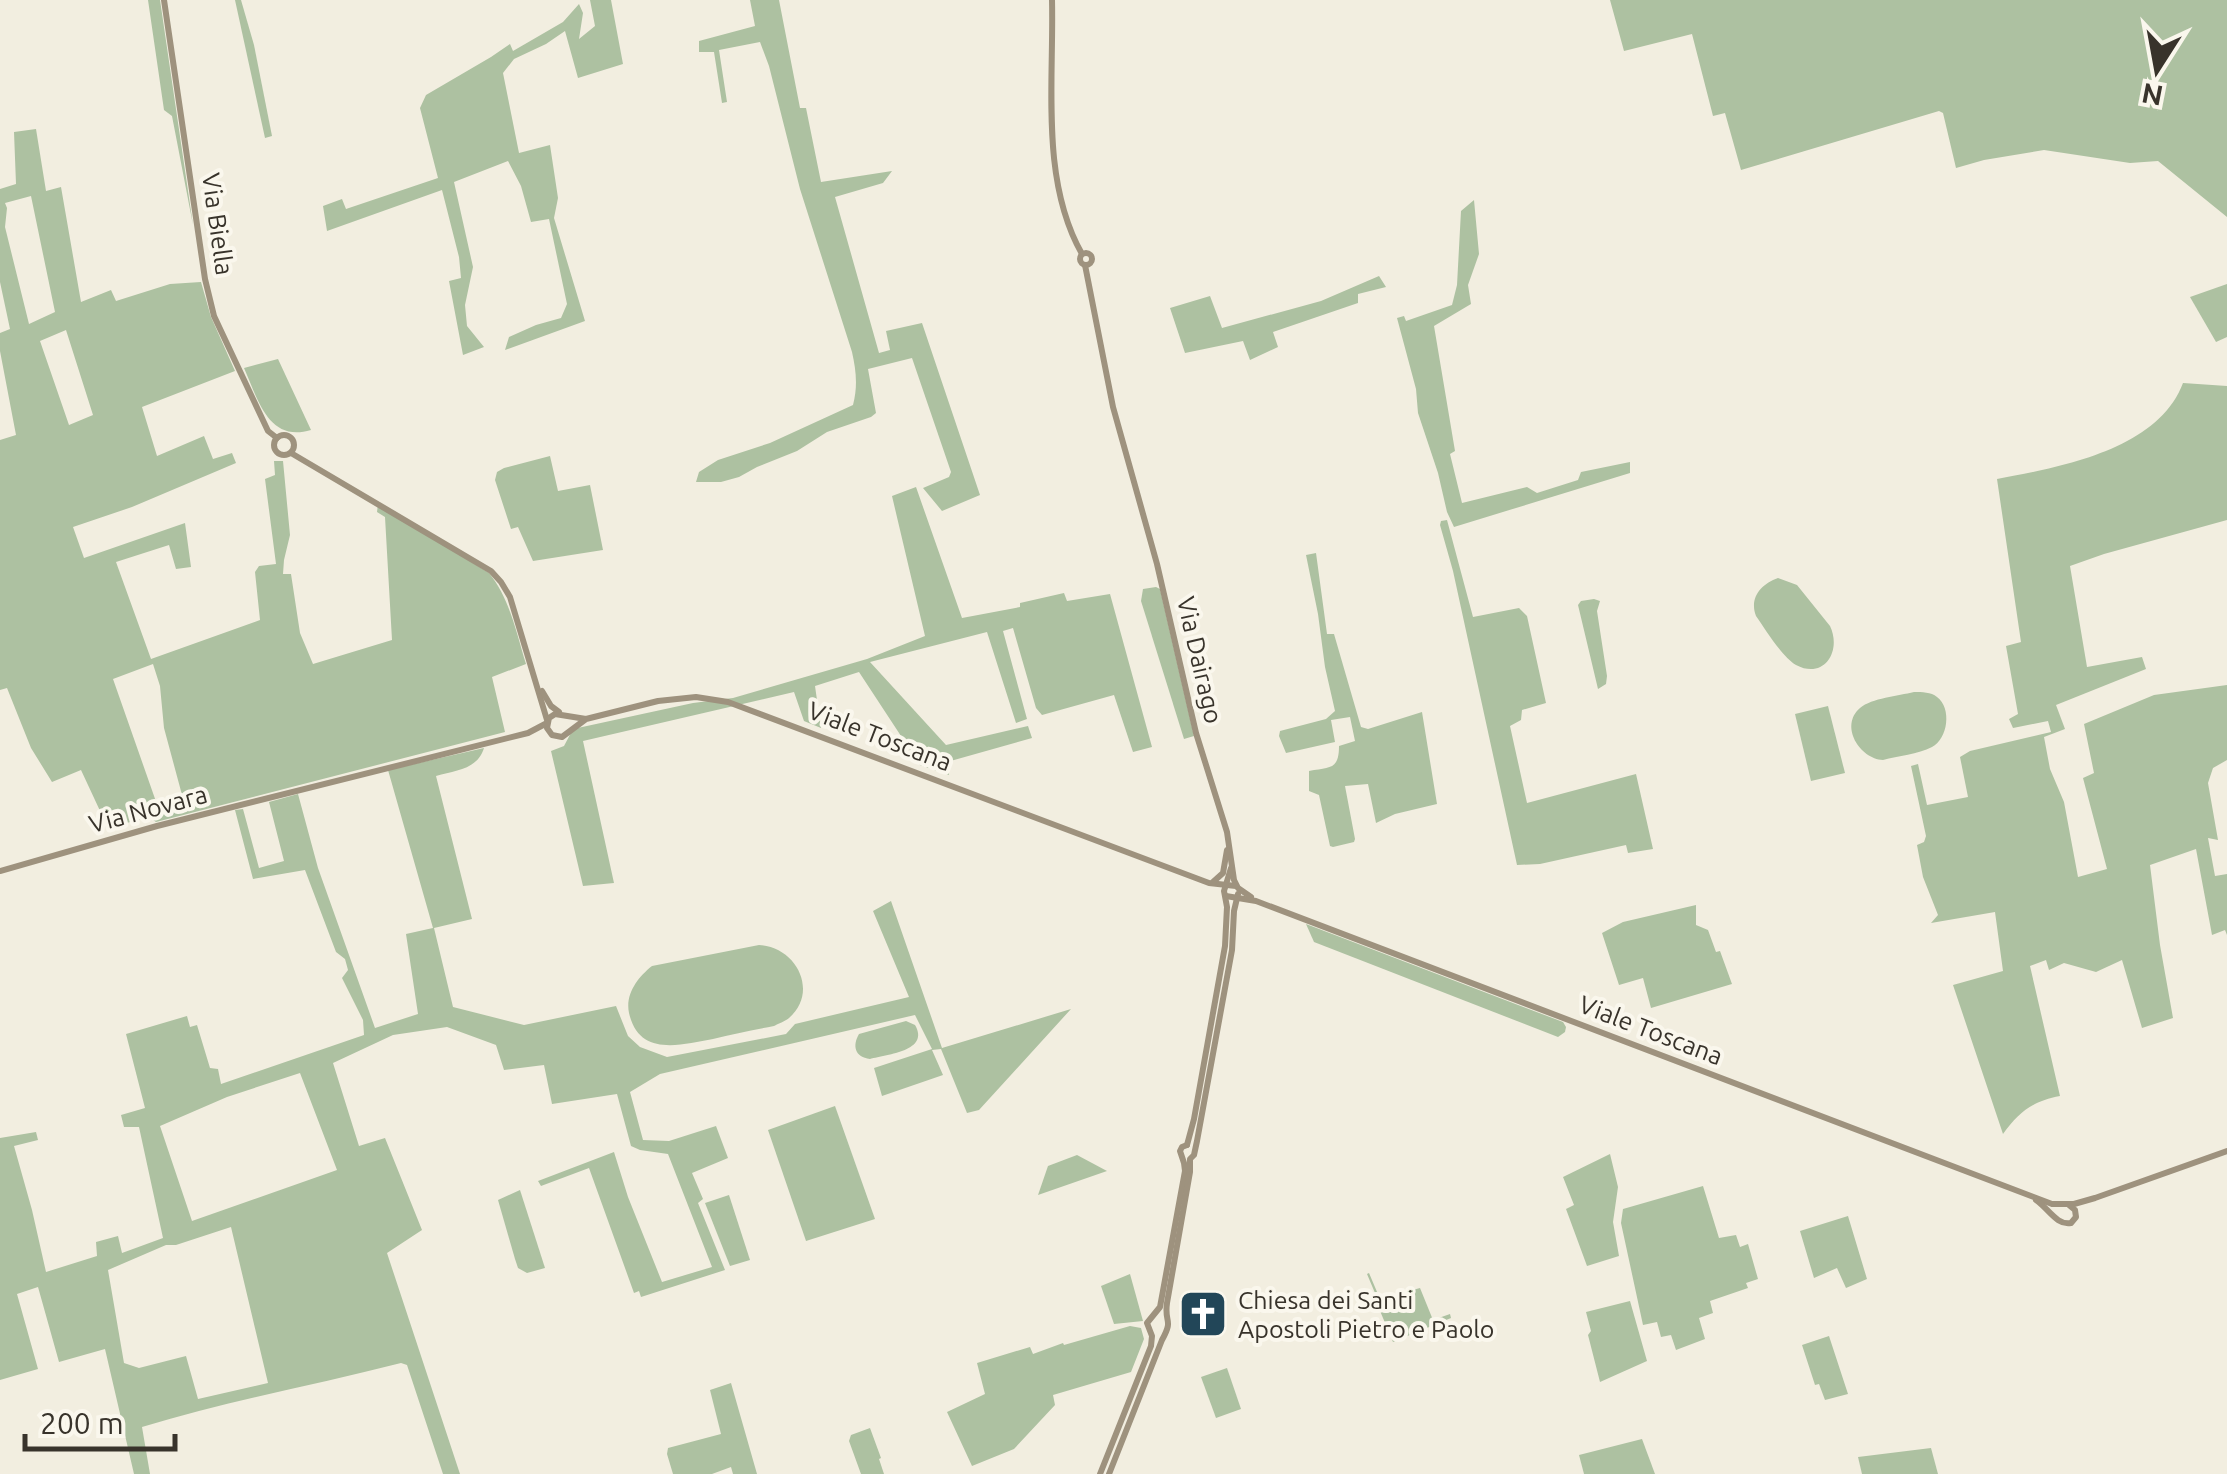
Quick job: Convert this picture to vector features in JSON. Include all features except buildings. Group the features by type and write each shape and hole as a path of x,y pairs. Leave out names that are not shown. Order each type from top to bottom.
{"street":[{"name":"Via Biella","path":"164,0 205,279 214,316 268,430 277,438"},
{"name":"Via Dairago","path":"1052,0 1055,168 1060,201 1082,254 1092,257 1085,265 1113,407 1158,564 1196,733 1229,839 1231,867"},
{"path":"287,436 292,440 294,448 290,453 278,453 274,447 277,438 287,436"},
{"path":"290,453 491,572 501,582 510,597 552,735"},
{"path":"536,682 551,706 571,722 570,730"},
{"name":"Viale Toscana","path":"528,733 562,737 586,719 678,698 700,697 732,703 1226,892"},
{"name":"Viale Toscana","path":"307,788 528,733 552,716 586,719"},
{"name":"Via Novara","path":"0,872 307,788"},
{"path":"1210,883 1223,873 1229,839"},
{"path":"1100,1474 1151,1348 1148,1319 1157,1313 1161,1303 1232,948 1237,890 1231,867"},
{"path":"1189,1157 1180,1151 1187,1145 1194,1119 1226,946 1226,892 1231,867"},
{"path":"1226,892 1232,884 1237,890"},
{"path":"1226,892 1231,898 1237,890"},
{"name":"Viale Toscana","path":"1237,890 1256,901 2032,1197 2065,1204"},
{"path":"1109,1474 1170,1325 1166,1316 1193,1148 1187,1145"},
{"path":"2095,1198 2067,1224 2056,1218 2056,1210 2065,1204 2095,1198 2227,1150"},
{"name":"Viale Toscana","path":"2032,1197 2056,1218"},
{"path":"2065,1204 2074,1208 2076,1217"},
{"path":"1157,1313 1166,1316"},
{"path":"1152,1334 1166,1333"}],"green space":[{"path":"148,0 160,0 193,225 172,116 164,110"},
{"path":"235,0 241,0 254,45 272,136 265,138"},
{"path":"590,0 611,0 623,64 578,78 565,31 514,59 503,73 519,153 550,145 558,198 554,218 585,321 505,350 509,337 561,318 567,304 549,219 531,222 521,186 508,161 454,182 473,267 465,305 467,326 484,347 463,355 449,281 461,278 459,257 442,190 327,231 323,206 342,199 346,209 438,178 420,108 426,95 510,44 513,51 563,22 579,4 583,13 579,39 595,26"},
{"path":"750,0 779,0 800,108 806,108 821,182 892,171 883,183 835,197 879,353 890,350 886,331 922,323 980,495 942,511 923,488 949,477 951,472 912,358 868,369 876,413 871,417 827,432 797,451 739,477 696,482 699,472 718,460 770,443 853,405 856,391 852,352 800,189 760,42 719,50 727,102 722,103 714,52 699,52 699,41 755,26"},
{"path":"1610,0 2227,0 2227,217 2158,161 2130,163 2044,150 1956,168 1943,113 1939,111 1741,170 1725,113 1713,116 1692,34 1624,51"},
{"path":"36,129 46,191 61,187 81,302 111,290 116,301 170,284 201,282 211,317 235,371 142,407 157,456 204,436 213,459 232,453 236,463 73,527 84,558 185,523 191,567 176,569 169,545 116,562 151,659 260,620 255,572 259,566 276,564 265,479 275,475 274,461 283,461 290,535 283,574 291,574 300,633 313,664 392,640 385,517 377,512 378,504 489,573 502,594 526,664 492,677 505,732 156,822 149,817 108,828 81,770 52,782 31,748 7,688 0,690 0,440 16,435 0,351 0,333 10,329 0,282 0,189 16,184 14,132","holes":["31,196 55,312 29,324 5,227 5,203","66,330 93,415 69,425 40,341","153,664 160,686 164,728 185,806 160,813 113,679"]},
{"path":"1474,200 1479,254 1468,285 1471,304 1434,326 1455,451 1450,454 1462,503 1527,487 1537,493 1578,480 1581,472 1630,462 1630,473 1454,527 1418,413 1416,389 1397,318 1404,316 1406,321 1452,305 1457,285 1461,211"},
{"path":"1379,276 1386,287 1358,294 1358,303 1273,332 1278,347 1250,360 1243,341 1185,353 1170,308 1210,296 1222,328 1321,301"},
{"path":"2227,284 2227,337 2216,342 2190,297"},
{"path":"278,359 311,430 284,430 267,416 254,393 244,368"},
{"path":"2183,383 2227,386 2227,520 2070,566 2087,667 2142,657 2146,669 2056,705 2065,729 2044,737 2050,769 2064,802 2078,877 2107,869 2083,778 2094,773 2084,724 2154,695 2227,685 2227,760 2213,768 2208,783 2218,840 2208,838 2215,876 2227,874 2227,935 2225,930 2212,935 2196,849 2150,865 2173,1018 2142,1028 2122,960 2096,972 2064,963 2049,970 2046,960 2030,966 2060,1096 2027,1109 2003,1134 1953,985 2003,971 1995,912 1931,923 1938,915 1923,877 1917,845 1926,836 1911,766 1918,764 1927,805 1968,797 1960,757 1970,751 2051,732 2048,721 2013,728 2009,719 2018,714 2006,646 2021,642 1997,479 2077,461 2130,440 2170,406"},
{"path":"550,456 558,491 590,485 603,550 533,561 518,527 511,529 495,480 497,472"},
{"path":"916,487 962,618 1020,607 1020,603 1064,593 1067,601 1110,594 1152,747 1133,752 1114,695 1042,715 1036,708 1013,628 1003,631 1027,719 1016,723 987,632 870,662 946,745 1028,726 1032,738 947,762 949,775 920,765 859,672 815,686 821,728 804,721 794,692 583,741 614,883 583,886 551,751 564,746 573,729 733,698 867,659 925,636 892,496"},
{"path":"1447,520 1473,617 1519,608 1527,616 1546,703 1522,710 1521,720 1510,726 1527,803 1636,774 1653,849 1628,853 1626,845 1540,864 1517,865 1440,525"},
{"path":"1316,553 1327,634 1334,634 1361,727 1368,729 1422,712 1437,804 1376,823 1368,784 1345,786 1355,839 1333,847 1319,795 1309,791 1309,771 1332,766 1339,746 1355,741 1350,717 1331,720 1335,742 1286,753 1279,736 1280,731 1326,719 1335,711 1306,555"},
{"path":"1778,578 1797,585 1830,626 1834,645 1822,666 1806,669 1796,665 1774,643 1756,616 1754,603 1758,592"},
{"path":"1143,589 1160,589 1194,736 1184,739 1141,601"},
{"path":"1594,599 1600,601 1597,611 1607,676 1606,684 1598,689 1578,605"},
{"path":"1914,692 1935,695 1942,702 1946,716 1942,737 1932,747 1883,760 1867,754 1852,732 1854,715 1871,702"},
{"path":"1828,706 1845,773 1811,781 1795,714"},
{"path":"484,748 471,765 436,776 472,919 434,928 453,1007 524,1025 616,1006 628,1036 640,1047 667,1057 786,1034 795,1024 909,997 873,911 891,901 942,1048 1071,1009 979,1110 967,1113 941,1049 932,1050 943,1075 882,1096 874,1068 932,1049 915,1015 660,1074 630,1092 643,1140 669,1141 716,1126 728,1158 692,1173 703,1199 698,1203 725,1270 641,1297 639,1291 634,1293 589,1168 541,1186 538,1181 614,1152 662,1282 712,1267 668,1154 631,1146 617,1094 552,1104 544,1065 504,1070 496,1045 447,1027 393,1035 333,1063 359,1146 385,1138 422,1230 387,1253 460,1474 443,1474 407,1365 401,1363 142,1427 150,1474 134,1474 105,1349 59,1362 38,1287 17,1294 38,1369 0,1380 0,1138 36,1132 38,1140 14,1146 46,1272 97,1256 96,1242 118,1236 122,1253 163,1238 139,1127 124,1127 121,1115 145,1108 126,1034 187,1016 190,1027 197,1025 210,1068 218,1069 221,1084 364,1035 363,1020 342,978 348,970 345,959 336,952 305,870 253,879 235,810 243,809 259,868 284,861 269,802 298,794 318,868 375,1028 418,1014 406,934 433,928 388,770","holes":["300,1073 337,1170 192,1221 160,1126 227,1097","231,1227 268,1383 198,1399 186,1356 139,1368 124,1363 108,1270 166,1245"]},
{"path":"1696,905 1696,925 1708,930 1732,984 1651,1008 1643,978 1619,985 1602,933 1623,922"},
{"path":"1306,924 1563,1022 1565,1032 1558,1037 1314,942"},
{"path":"759,945 784,954 800,972 802,996 788,1019 774,1026 675,1045 651,1042 634,1027 628,1006 631,993 652,966"},
{"path":"906,1021 915,1025 918,1034 912,1046 870,1059 858,1053 855,1047 859,1034"},
{"path":"835,1106 875,1219 806,1241 768,1130"},
{"path":"1610,1154 1618,1187 1613,1222 1619,1256 1587,1266 1566,1209 1574,1205 1563,1177"},
{"path":"1077,1155 1107,1171 1038,1195 1048,1166"},
{"path":"1703,1186 1719,1238 1736,1235 1740,1247 1748,1244 1758,1279 1746,1283 1748,1288 1710,1301 1713,1313 1699,1318 1705,1339 1676,1350 1671,1335 1661,1337 1657,1322 1643,1325 1621,1223 1623,1209"},
{"path":"520,1190 545,1268 527,1273 518,1268 498,1200"},
{"path":"729,1195 750,1260 730,1266 705,1203"},
{"path":"1848,1216 1867,1279 1846,1288 1837,1268 1814,1278 1800,1231"},
{"path":"1369,1273 1380,1299 1420,1288 1433,1320 1450,1314 1451,1318 1393,1342 1373,1294"},
{"path":"1130,1274 1143,1321 1114,1324 1101,1286"},
{"path":"1630,1301 1647,1361 1600,1382 1586,1312"},
{"path":"1130,1326 1141,1328 1144,1339 1131,1372 1053,1395 1055,1405 1014,1449 972,1466 947,1412 985,1394 977,1363 1030,1347 1033,1354"},
{"path":"1829,1336 1848,1394 1825,1400 1819,1384 1815,1385 1802,1345"},
{"path":"1227,1368 1241,1409 1216,1418 1201,1377"},
{"path":"731,1383 757,1474 733,1474 731,1467 712,1474 673,1474 668,1448 721,1434 710,1390"},
{"path":"870,1428 884,1474 861,1474 849,1441 851,1435"},
{"path":"1642,1439 1655,1474 1584,1474 1579,1455"},
{"path":"1931,1448 1938,1474 1862,1474 1858,1457"}],"place":[{"name":"Chiesa dei Santi Apostoli Pietro e Paolo","path":"1203,1314"}]}
